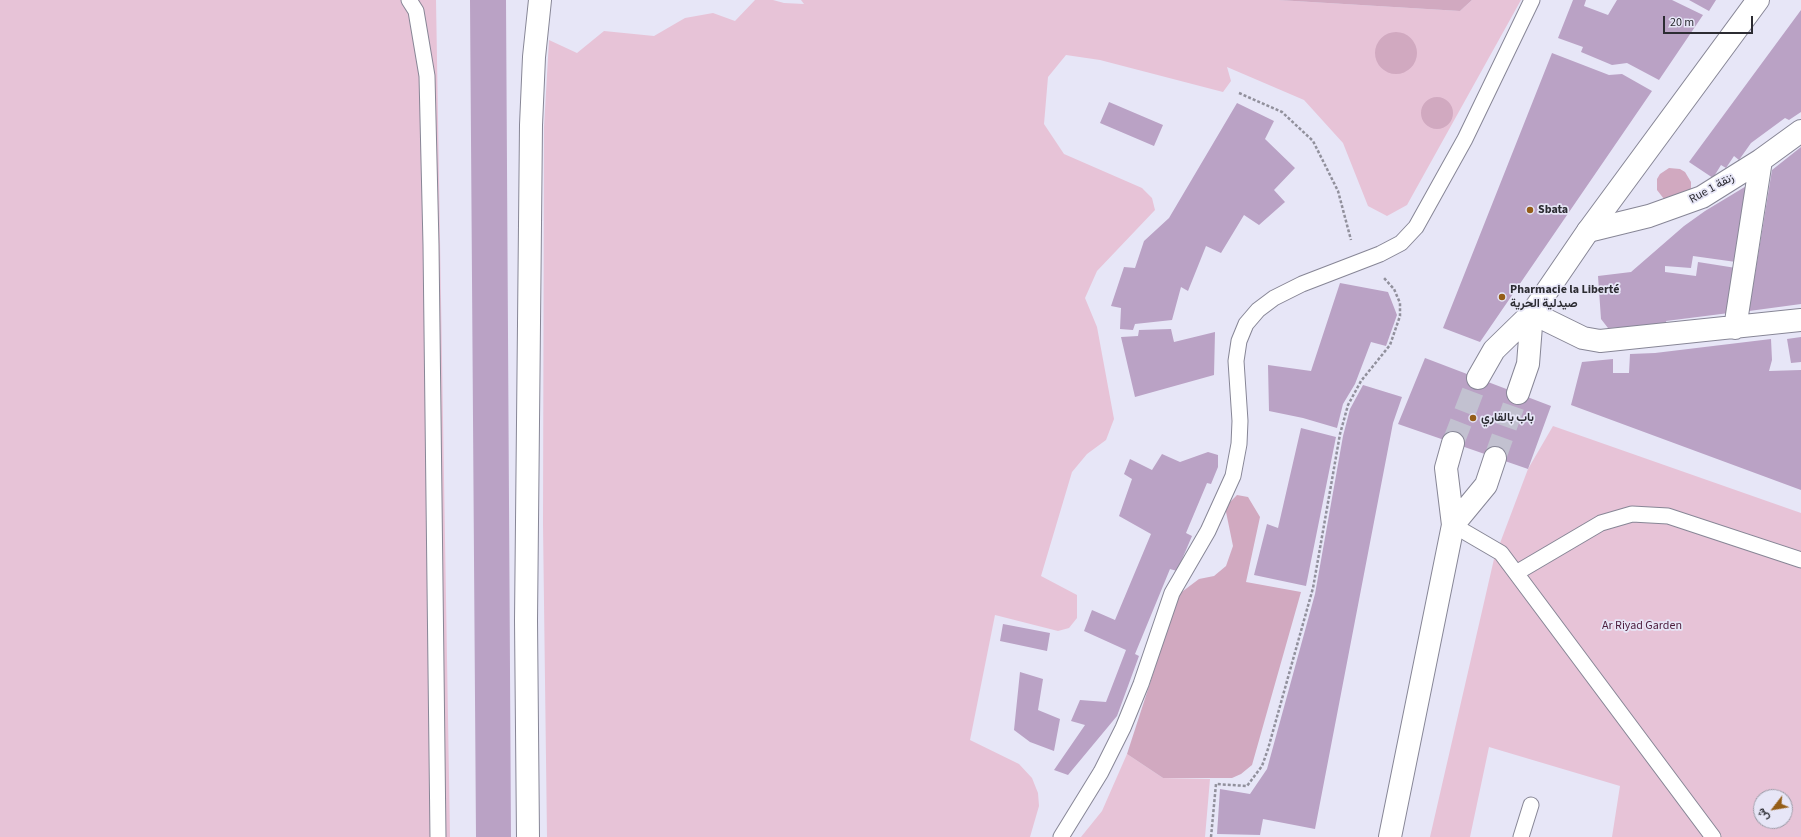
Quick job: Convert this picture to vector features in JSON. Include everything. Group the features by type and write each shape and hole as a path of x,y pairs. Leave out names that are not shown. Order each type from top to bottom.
{"street":[{"path":"528,837 526,612 531,125 534,57 540,0"},
{"path":"1478,378 1494,350 1532,313 1588,231 1758,0"},
{"name":"Rue 1 زنقة","path":"1588,231 1649,216 1696,200 1761,160 1801,131"},
{"path":"1735,328 1761,160"},
{"path":"1532,313 1583,338 1600,341 1801,320"},
{"path":"1518,393 1528,364 1532,313"},
{"path":"1390,837 1453,525 1446,468 1454,443"},
{"path":"1453,525 1486,485 1495,458"}],"lane":[{"path":"409,0 416,11 427,76 431,238 438,837"},
{"path":"1061,837 1101,772 1123,728 1141,684 1172,593 1208,531 1233,476 1239,444 1240,421 1236,361 1246,324 1258,310 1274,298 1302,284 1380,254 1401,242 1416,227 1465,139 1532,0"},
{"path":"1516,573 1601,523 1632,514 1668,516 1801,560"},
{"path":"1453,525 1501,553 1713,837"},
{"path":"1521,837 1531,805"}],"path":[{"path":"1211,837 1216,784 1247,786 1262,766 1313,588 1340,434 1348,405 1361,381 1390,345 1400,316 1400,303 1394,289 1366,259 1350,239 1338,191 1313,141 1282,112 1239,93"}],"green space":[{"path":"0,0 436,0 450,837 0,837"},
{"path":"755,0 773,0 784,3 804,4 801,0 1278,0 1460,11 1472,0 1521,0 1407,205 1387,216 1368,206 1343,143 1304,100 1227,67 1231,81 1223,92 1100,60 1066,55 1048,77 1044,124 1064,154 1142,188 1152,198 1155,210 1097,271 1085,298 1097,327 1114,419 1106,440 1087,454 1072,472 1041,576 1077,595 1077,618 1069,628 1058,631 995,615 970,740 1019,764 1032,778 1038,793 1039,806 1030,837 547,837 543,524 544,127 549,40 577,53 604,31 654,36 685,18 713,13 735,21"},
{"name":"Ar Riyad Garden","path":"1553,426 1801,513 1801,837 1612,837 1620,786 1489,747 1470,837 1430,837 1494,559 1528,469"},
{"path":"1127,754 1163,778 1210,779 1205,837 1081,837 1102,811"}],"shaded area":[{"path":"1278,0 1472,0 1460,11"},
{"path":"1396,32 1411,38 1417,53 1411,68 1396,74 1381,68 1375,53 1381,38"},
{"path":"1434,97 1440,97 1450,104 1453,113 1452,119 1446,126 1440,129 1434,129 1424,122 1421,116 1421,110 1428,100"},
{"path":"1669,168 1680,169 1685,172 1691,182 1689,193 1664,199 1657,190 1657,179 1660,174"},
{"path":"1237,495 1248,497 1260,517 1246,582 1301,592 1252,765 1241,774 1232,778 1163,778 1127,754 1179,594 1199,579 1214,576 1226,566 1233,546 1225,507"}],"building":[{"path":"470,0 506,0 511,837 476,837"},
{"path":"1573,0 1586,0 1584,6 1608,15 1617,0 1672,0 1703,15 1659,80 1627,63 1612,65 1581,52 1583,47 1558,38"},
{"path":"1689,0 1716,0 1709,11"},
{"path":"1801,10 1801,112 1789,120 1785,118 1751,143 1739,160 1734,156 1726,168 1721,165 1713,178 1689,162"},
{"name":"Sbata","path":"1552,53 1609,75 1622,74 1652,91 1480,342 1443,328"},
{"path":"1109,102 1163,125 1154,146 1100,123"},
{"path":"1237,103 1274,121 1265,139 1295,168 1274,190 1285,202 1259,225 1244,215 1221,253 1206,246 1188,291 1181,287 1172,320 1135,324 1133,330 1120,329 1121,308 1111,306 1124,267 1135,268 1144,241 1169,218"},
{"path":"1801,147 1801,304 1749,311 1772,170"},
{"path":"1748,185 1736,262 1693,256 1691,268 1665,266 1665,272 1696,276 1698,262 1736,268 1729,313 1666,321 1667,326 1608,328 1601,319 1598,276 1631,272 1684,226 1705,211"},
{"path":"1340,283 1388,292 1397,315 1386,346 1371,342 1355,384 1343,404 1337,428 1303,418 1269,411 1268,365 1311,371"},
{"path":"1171,329 1174,342 1215,332 1214,375 1135,397 1121,337 1138,336 1139,330"},
{"path":"1801,337 1801,362 1791,363 1787,339"},
{"path":"1771,339 1772,360 1769,371 1801,370 1801,490 1571,405 1582,362 1613,359 1613,373 1629,373 1630,354 1655,353"},
{"name":"باب بالقاري","path":"1425,358 1551,406 1528,469 1398,424"},
{"path":"1363,385 1402,397 1393,423 1315,829 1263,819 1260,835 1217,834 1220,789 1250,794 1267,769 1315,594 1343,436 1350,409"},
{"path":"1301,428 1336,437 1306,586 1254,575 1267,524 1278,528"},
{"path":"1208,452 1218,455 1218,467 1211,484 1207,483 1186,533 1192,536 1177,571 1170,569 1135,654 1139,656 1117,716 1068,775 1054,770 1085,725 1071,721 1080,700 1106,702 1126,650 1084,631 1092,610 1115,620 1151,534 1119,516 1132,479 1124,474 1130,459 1152,470 1162,454 1180,462"},
{"path":"1003,624 1050,633 1047,651 1000,641"},
{"path":"1020,672 1043,679 1038,710 1060,719 1054,751 1030,742 1014,730"}],"tunnel":[{"path":"1453,443 1478,378"},
{"path":"1495,458 1518,393"}],"place":[{"name":"Sbata","path":"1530,210"},
{"name":"Pharmacie la Liberté صيدلية الحرية","path":"1502,297"},
{"name":"باب بالقاري","path":"1473,418"}]}
